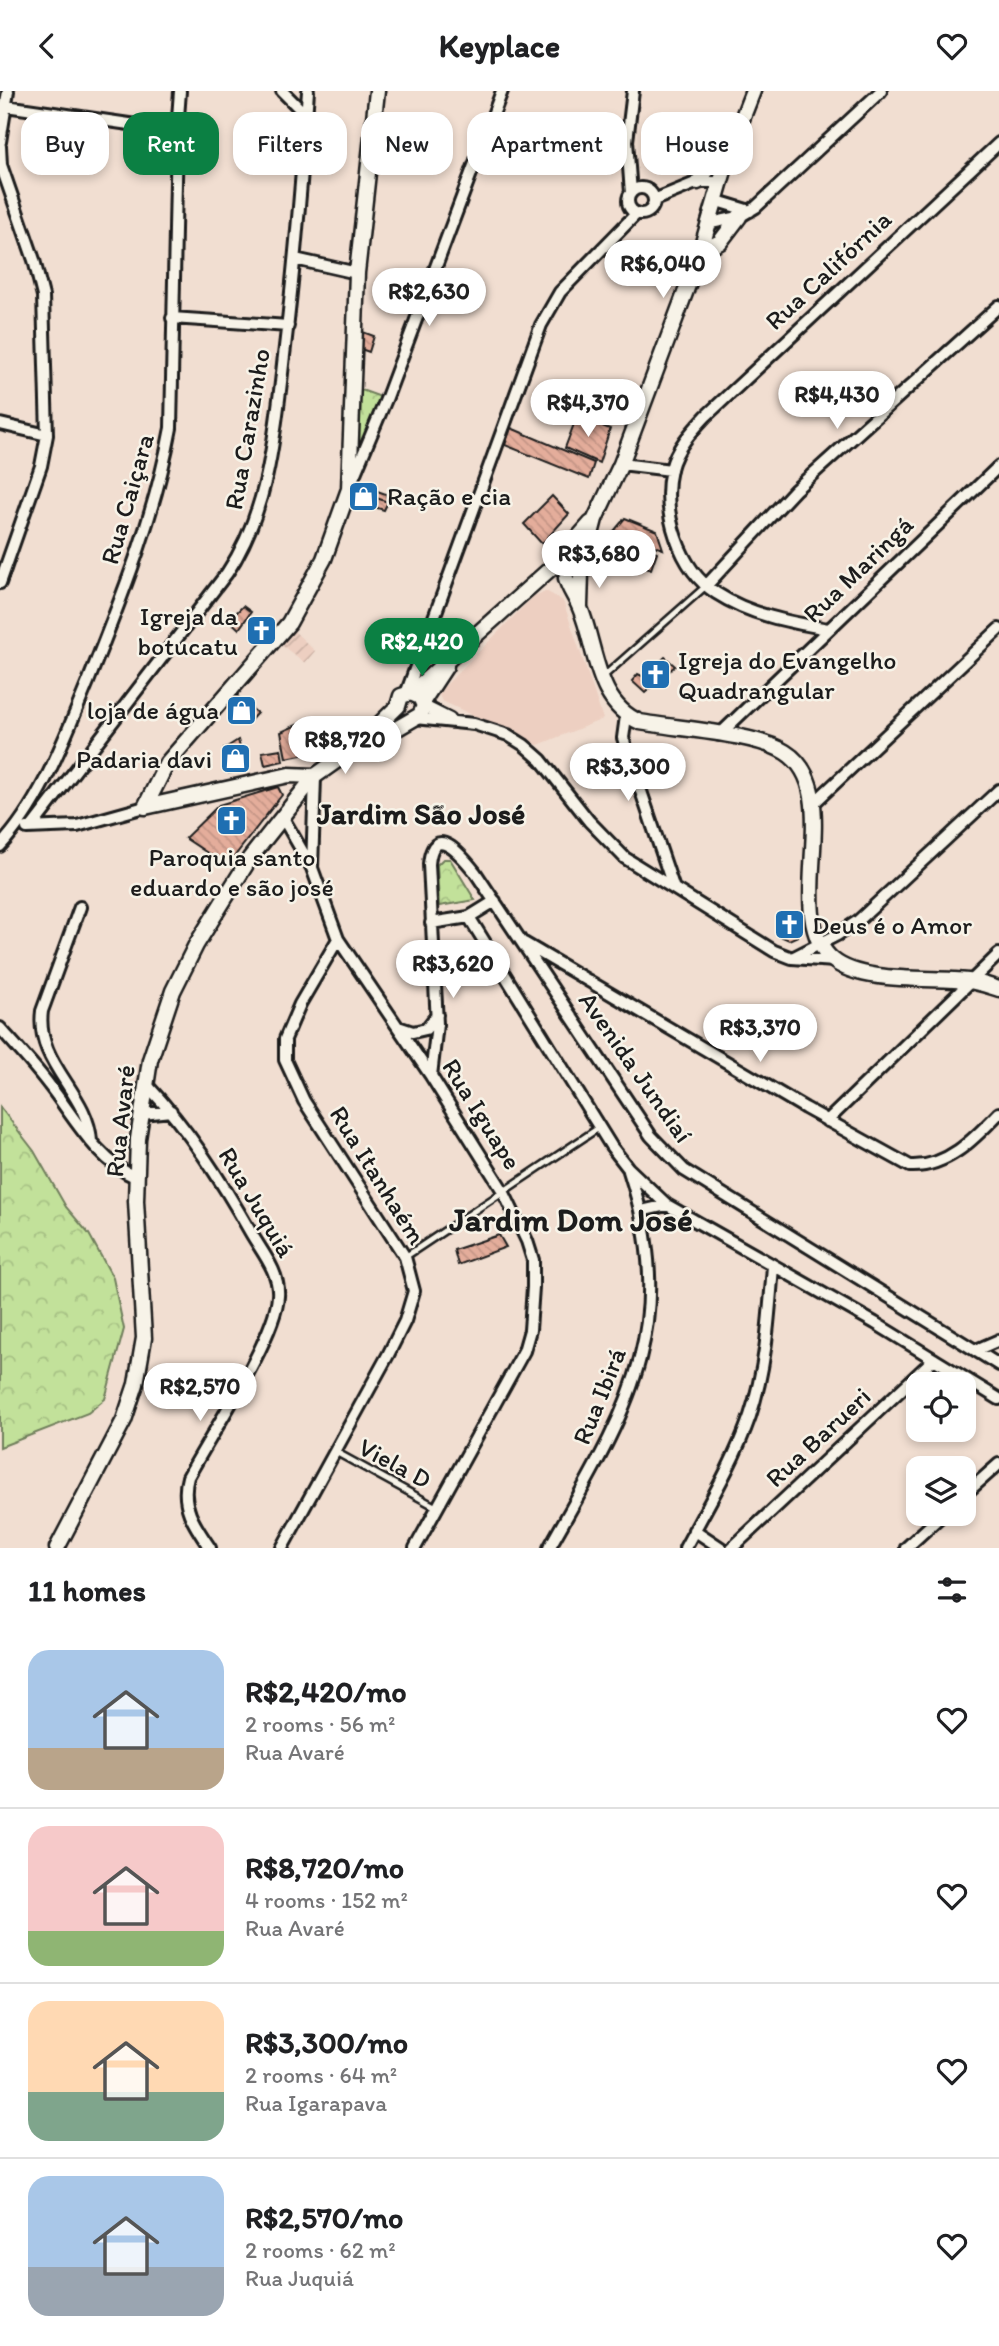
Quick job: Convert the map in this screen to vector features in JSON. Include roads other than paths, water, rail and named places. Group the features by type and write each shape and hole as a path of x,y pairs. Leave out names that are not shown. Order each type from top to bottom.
{"main road":[{"path":"145,807 167,764 296,612 324,559 349,489 357,273 377,91"},
{"path":"745,112 753,91"},
{"path":"694,183 702,175"},
{"path":"580,606 582,568 594,519 621,464 711,223 724,175"},
{"path":"700,253 720,242 745,214"},
{"name":"Rua Avaré","path":"57,1548 124,1420 136,1384 144,1338 137,1178 142,1114 158,1035 183,969 233,883 315,776 412,705 453,656 561,558 594,519"},
{"path":"582,568 576,555 561,558 558,569 580,606 601,678 613,701 626,716 640,722 760,741 789,754 803,771 814,803 813,923 818,945 839,964 866,975 972,981 999,989"},
{"path":"564,577 575,578 582,568"},
{"name":"Rua Avaré","path":"523,593 564,577"},
{"path":"145,807 289,775 315,776"}],"street":[{"path":"0,583 40,466 47,435 43,296 34,260 1,165 3,107 8,91"},
{"name":"Rua Caiçara","path":"178,112 180,91"},
{"path":"282,91 303,112"},
{"name":"Rua Carazinho","path":"306,112 308,91"},
{"path":"349,489 387,397 502,91"},
{"path":"633,91 627,141 631,193 629,207 637,213"},
{"path":"711,223 745,214 881,91"},
{"path":"3,107 123,124"},
{"name":"Rua Califórnia","path":"671,470 685,440 706,416 999,142"},
{"name":"Rua Caiçara","path":"0,846 18,828 71,721 139,554 171,428 176,175"},
{"name":"Rua Carazinho","path":"31,828 244,547 258,510 266,477 288,326 301,175"},
{"path":"722,182 694,183 654,200 651,209 637,213 569,282 546,314 426,633 412,705 450,719 494,730 524,745 541,760 608,843 625,858 757,941 792,958 839,964"},
{"path":"694,183 745,214"},
{"path":"631,193 645,188 654,200"},
{"path":"295,259 357,273"},
{"path":"706,586 795,490 999,306"},
{"path":"172,318 288,326"},
{"path":"0,425 47,435"},
{"path":"621,464 671,470 672,535 706,586 760,615 828,629"},
{"name":"Rua Maringá","path":"719,735 999,466"},
{"path":"814,803 999,629"},
{"path":"426,633 467,644"},
{"path":"626,716 623,738 673,886"},
{"name":"Rua Iguape","path":"312,868 315,776"},
{"path":"792,958 858,921 999,790"},
{"path":"18,828 77,826 145,807"},
{"name":"Rua Iguape","path":"283,818 312,868 338,939 431,1076 503,1191 533,1260 530,1330 513,1373 415,1548"},
{"name":"Avenida Jundiaí","path":"432,923 430,853 438,844 453,846 495,901 652,1136 671,1159 743,1209 999,1365"},
{"path":"431,1076 437,1015 432,923 469,917 495,901"},
{"path":"80,907 42,1011 40,1029 47,1053 84,1111 91,1141"},
{"path":"469,917 628,1168 667,1205 999,1399"},
{"name":"Rua Itanhaém","path":"282,1548 405,1321 414,1291 405,1257 304,1101 285,1060 285,1039 300,1004 338,939"},
{"path":"522,941 895,1160 924,1167 952,1155 999,1113"},
{"path":"827,1121 999,954"},
{"path":"398,1027 413,1032 426,1029 437,1015"},
{"path":"0,1028 47,1083 91,1141 111,1162 137,1178"},
{"name":"Rua Juquiá","path":"147,1085 171,1111 235,1203 273,1272 278,1288 268,1329 188,1476 184,1489 188,1511 210,1548"},
{"path":"142,1114 171,1111"},
{"path":"985,1127 999,1127"},
{"name":"Rua Ibirá","path":"549,1548 618,1423 641,1359 651,1291 641,1211 628,1168"},
{"path":"641,1211 667,1205"},
{"path":"685,1548 749,1417 763,1365 773,1266"},
{"path":"976,1350 999,1340"},
{"name":"Rua Barueri","path":"732,1548 934,1359"},
{"path":"976,1484 999,1464"},
{"path":"906,1548 930,1526"},
{"path":"694,1530 721,1548"}],"lane":[{"path":"601,678 706,586"},
{"path":"405,1257 600,1127"},
{"name":"Viela D","path":"334,1451 438,1508"}],"place":[{"name":"Ração e cia","path":"364,496"},
{"name":"Igreja da botucatu","path":"261,631"},
{"name":"Igreja do Evangelho Quadrangular","path":"655,675"},
{"name":"loja de água","path":"242,710"},
{"name":"Padaria davi","path":"235,759"},
{"name":"Paroquia santo eduardo e são josé","path":"232,821"},
{"name":"Deus é o Amor","path":"789,925"}],"district":[{"name":"Jardim São José","path":"421,814"},
{"name":"Jardim Dom José","path":"571,1219"}]}
